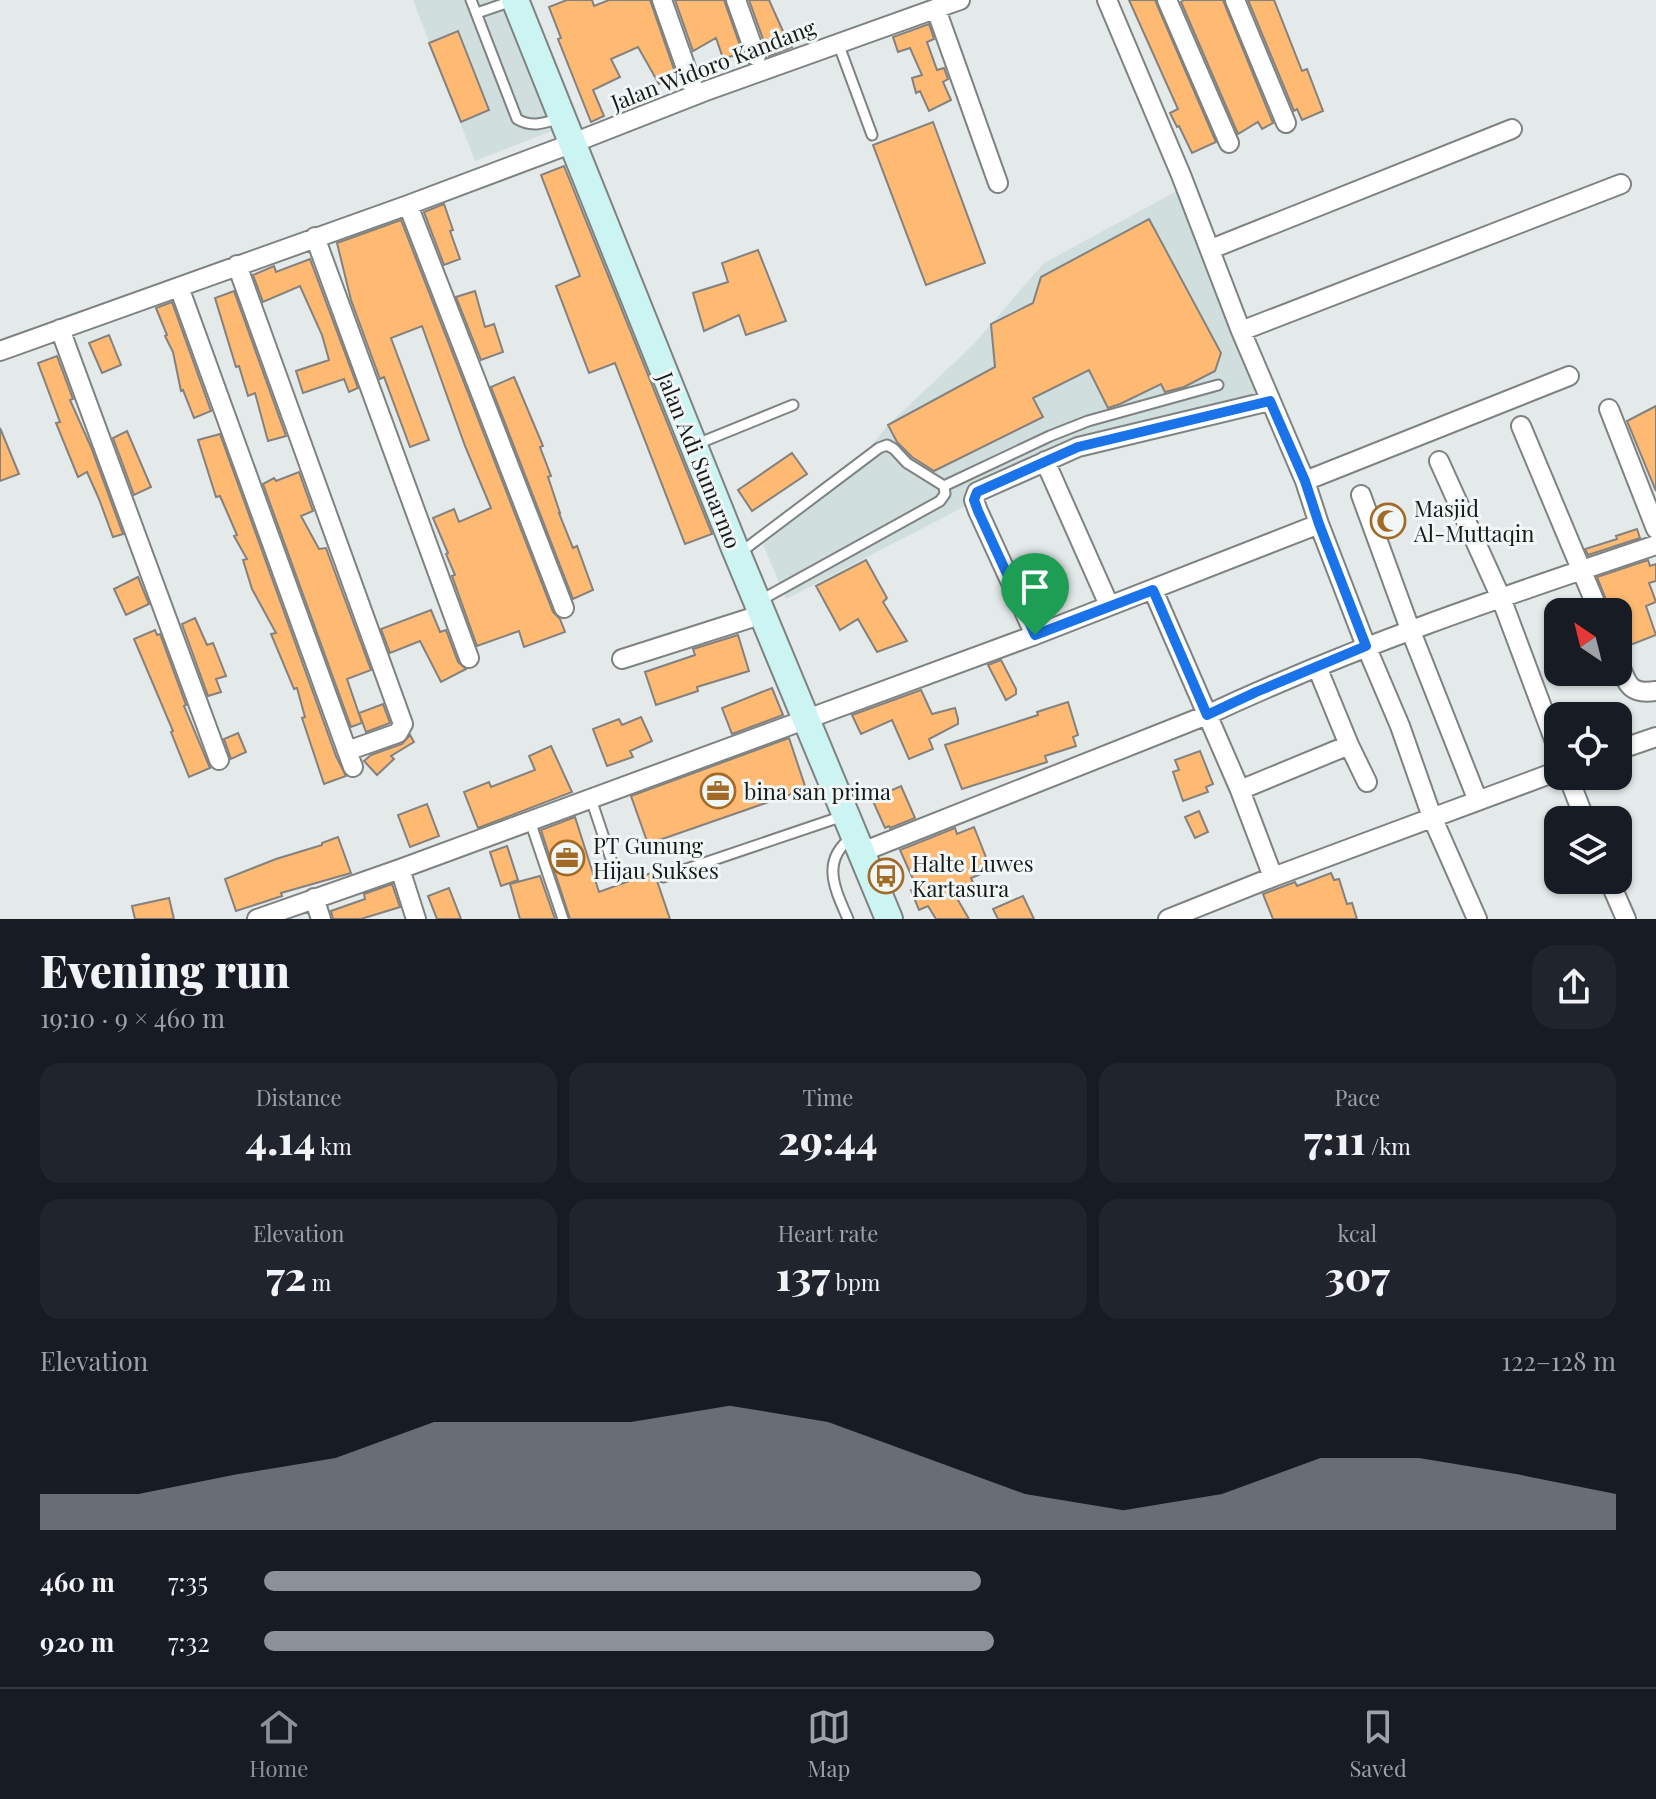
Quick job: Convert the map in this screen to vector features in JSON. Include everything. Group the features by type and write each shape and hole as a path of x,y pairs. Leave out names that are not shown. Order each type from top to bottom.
{"main road":[{"name":"Jalan Adi Sumarmo","path":"515,0 733,544 889,919"}],"street":[{"path":"662,0 692,85"},
{"path":"736,0 756,56"},
{"name":"Jalan Widoro Kandang","path":"0,351 408,205 703,92 960,0"},
{"path":"1107,0 1305,481 1432,817 1477,919"},
{"path":"1167,0 1229,143"},
{"path":"1235,0 1286,123"},
{"path":"936,9 998,183"},
{"path":"1211,249 1512,129"},
{"path":"1241,331 1621,184"},
{"path":"408,205 564,608"},
{"path":"315,237 469,658"},
{"path":"179,287 350,759 398,733 403,724 237,265"},
{"path":"60,329 219,760"},
{"path":"1305,481 1569,376"},
{"path":"1035,635 974,500 977,492 1078,447 1270,401"},
{"path":"1609,409 1656,529"},
{"path":"1521,426 1593,598"},
{"path":"1045,461 1109,605"},
{"path":"1439,461 1501,598 1544,713"},
{"path":"1361,495 1478,801"},
{"path":"257,919 807,720 1319,524"},
{"path":"854,834 1207,715 1410,629 1656,545"},
{"path":"1153,590 1240,790 1273,877"},
{"path":"622,659 761,608"},
{"path":"1317,667 1367,782"},
{"path":"1631,686 1644,693 1656,691"},
{"path":"1632,745 1656,737"},
{"path":"1240,790 1349,745"},
{"path":"1168,919 1544,776"},
{"path":"400,869 416,919"},
{"path":"1615,894 1626,919"},
{"path":"314,898 321,919"}],"lane":[{"path":"471,0 517,119 535,125 562,117"},
{"path":"477,13 515,0"},
{"path":"838,43 872,135"},
{"path":"944,486 1088,421 1218,385"},
{"path":"694,445 793,405"},
{"path":"733,544 887,445 907,463 944,486"},
{"path":"761,608 940,501 945,494 944,486"},
{"path":"591,799 616,874"},
{"path":"530,821 563,919"},
{"path":"663,877 854,834"},
{"path":"848,919 835,888 833,860 854,834"}],"shaded area":[{"path":"413,0 507,0 557,129 475,161"},
{"path":"1177,191 1269,395 1080,435 972,486 979,499 786,599 763,544 862,457 888,425 973,345 1044,263"}],"building":[{"path":"567,0 592,0 594,6 609,0 650,0 676,75 659,84 638,47 611,59 620,77 593,90 604,116 591,122 558,39 561,38 549,7"},
{"path":"675,0 724,0 743,54 723,58 716,38 693,51"},
{"path":"749,0 769,0 792,47 769,56"},
{"path":"1129,0 1155,0 1216,142 1192,153 1170,113 1178,109"},
{"path":"1223,0 1273,123 1262,129 1258,122 1238,134 1181,2"},
{"path":"1248,0 1274,0 1302,71 1307,69 1323,111 1302,120 1297,109 1294,111"},
{"path":"929,24 934,39 927,42 937,70 944,68 948,79 943,82 951,100 929,111 920,91 916,93 912,78 922,75 910,48 898,52 893,37"},
{"path":"458,31 489,110 461,122 429,43"},
{"path":"933,122 985,263 926,285 873,145"},
{"path":"564,166 712,534 685,544 615,363 589,373 556,286 580,276 541,175"},
{"path":"444,204 460,259 444,265 424,212"},
{"path":"1149,219 1221,353 1215,371 1184,387 1165,392 1161,384 1108,408 1089,370 1033,398 1043,417 934,471 912,457 897,442 888,425 995,367 991,324 1033,303 1041,277"},
{"path":"401,220 553,612 560,619 565,632 524,647 519,631 477,646 452,576 455,575 448,553 433,518 454,509 459,522 491,508 422,326 391,338 429,440 410,447 384,377 380,379 351,300 337,243"},
{"path":"758,250 786,321 746,335 739,315 704,331 693,293 728,282 722,263"},
{"path":"310,259 358,388 349,392 344,379 303,393 296,371 329,360 322,335 300,286 263,302 253,275 274,266 276,272"},
{"path":"234,291 286,436 268,441 255,393 248,396 239,366 236,367 215,298"},
{"path":"475,291 485,327 494,324 503,352 481,360 456,297"},
{"path":"172,302 211,411 194,418 181,391 173,352 156,308"},
{"path":"109,335 121,365 102,373 89,343"},
{"path":"57,356 73,399 70,400 123,534 113,537 87,472 78,477 56,423 60,422 38,363"},
{"path":"514,377 543,446 540,447 551,476 548,477 559,513 573,548 577,546 593,590 573,599 491,387"},
{"path":"1656,406 1656,491 1627,421"},
{"path":"0,428 19,474 0,481"},
{"path":"127,431 151,487 134,495 113,438"},
{"path":"220,434 336,756 346,776 324,784 302,718 305,717 297,688 294,689 271,634 276,633 252,589 243,560 247,559 234,536 237,535 220,496 216,497 198,440"},
{"path":"792,453 807,474 752,511 738,490"},
{"path":"299,472 313,511 301,516 319,549 326,548 371,670 347,679 362,723 351,727 263,484"},
{"path":"1637,529 1640,538 1588,555 1585,549 1617,539 1616,536"},
{"path":"866,560 887,598 883,602 907,641 877,652 858,619 840,630 816,586"},
{"path":"1648,560 1650,566 1656,564 1656,581 1649,583 1656,602 1646,606 1656,635 1632,644 1632,598 1605,598 1597,577"},
{"path":"138,577 149,604 126,615 114,589"},
{"path":"431,610 440,632 446,630 458,662 466,669 441,682 420,641 390,653 381,629"},
{"path":"195,618 207,645 213,643 226,676 216,679 221,692 208,696 182,624"},
{"path":"155,630 157,635 160,634 184,706 210,768 189,777 134,639"},
{"path":"738,635 749,671 697,687 698,691 656,705 645,672 695,655 693,649"},
{"path":"1001,660 1016,689 1016,694 1006,700 988,665"},
{"path":"772,688 783,715 732,734 722,708"},
{"path":"921,690 932,714 955,708 958,719 958,724 929,739 933,749 909,759 892,720 861,734 852,715"},
{"path":"1068,702 1078,735 1073,737 1076,746 1045,756 1047,762 962,789 945,745"},
{"path":"383,704 390,723 366,732 359,713"},
{"path":"641,717 652,741 630,751 633,757 607,766 593,729 619,719 622,725"},
{"path":"238,733 246,752 231,759 224,739"},
{"path":"410,735 414,742 391,756 394,759 377,775 364,761 371,755 402,744"},
{"name":"bina san prima","path":"789,738 806,789 648,844 631,796"},
{"path":"551,746 572,792 478,828 464,792 489,782 491,787 535,770 529,756"},
{"path":"1200,751 1213,784 1206,787 1208,792 1183,801 1173,772 1179,770 1175,760"},
{"path":"901,786 915,818 885,828 872,799"},
{"path":"427,804 439,836 410,847 398,815"},
{"path":"1199,811 1208,832 1195,838 1185,817"},
{"name":"PT Gunung Hijau Sukses","path":"575,817 599,892 654,872 670,919 570,919 541,830"},
{"path":"974,827 991,870 971,878 975,887 955,895 969,919 936,919 928,906 919,910 911,890 917,888 900,850 955,828 957,834"},
{"path":"338,837 351,873 281,893 282,896 236,911 225,879"},
{"path":"507,846 518,880 501,886 490,852"},
{"path":"1331,873 1334,880 1339,879 1347,904 1352,903 1357,919 1273,919 1263,894"},
{"path":"540,876 555,919 520,919 510,884"},
{"path":"392,884 400,907 361,919 333,919 331,911 365,899 364,894"},
{"path":"449,888 461,919 437,919 428,896"},
{"path":"1023,896 1034,919 998,919 993,909"},
{"path":"169,898 174,919 135,919 132,906"}],"place":[{"name":"Masjid Al-Muttaqin","path":"1388,521"},
{"name":"bina san prima","path":"718,791"},
{"name":"PT Gunung Hijau Sukses","path":"567,858"},
{"name":"Halte Luwes Kartasura","path":"886,876"}],"route":[{"path":"1270,401 1305,481 1366,646 1207,715 1153,590 1035,635 978,511 974,500 977,492 1078,447 1270,401"}]}
